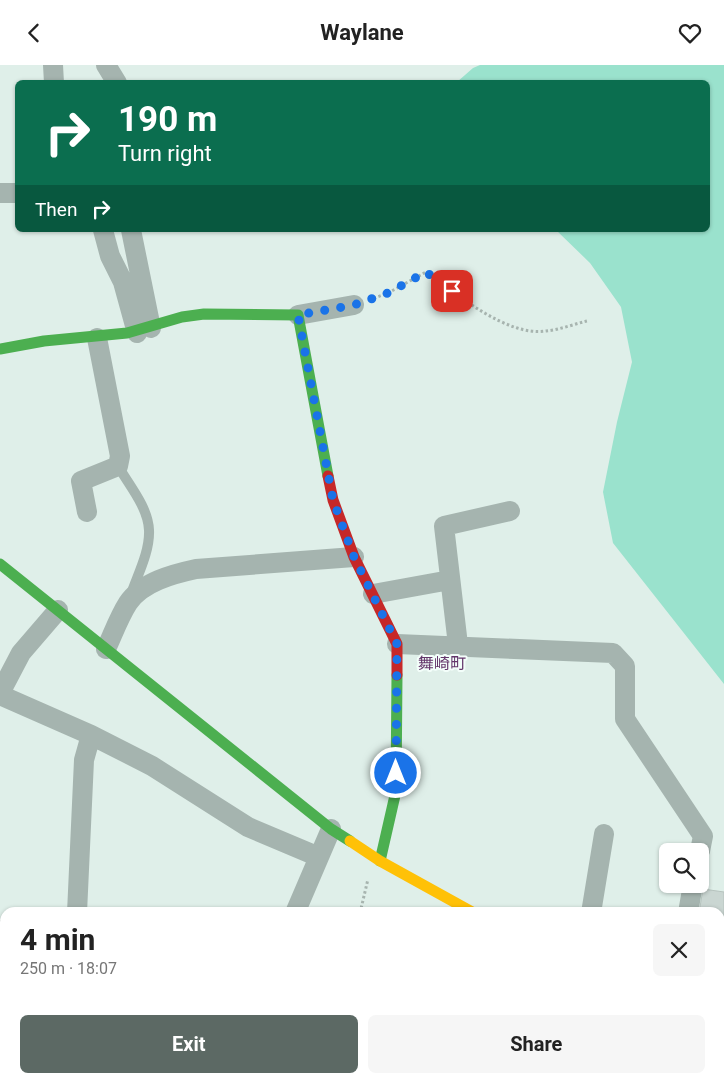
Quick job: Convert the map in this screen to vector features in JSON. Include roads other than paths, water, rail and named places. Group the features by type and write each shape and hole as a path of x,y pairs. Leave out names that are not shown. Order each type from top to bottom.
{"street":[{"path":"52,65 54,80"},
{"path":"106,65 115,80"},
{"path":"0,193 15,193"},
{"path":"104,232 110,256 144,331"},
{"path":"131,232 144,331"},
{"path":"0,349 20,343 67,337 97,338 144,331 190,315 298,315 354,305"},
{"path":"298,315 333,500 354,557 397,644 396,791 380,861"},
{"path":"87,512 81,481 118,466 120,456 97,338"},
{"path":"458,645 444,526 510,511"},
{"path":"106,649 128,602 142,590 171,574 196,569 354,557"},
{"path":"0,564 332,829 380,861 463,907"},
{"path":"373,594 450,580"},
{"path":"58,610 20,653 0,694 91,735 152,766 248,827 319,857"},
{"path":"397,644 458,645 613,653 625,666 624,719 703,836 702,843"},
{"path":"77,907 84,760 91,735"},
{"path":"298,907 332,829"},
{"path":"592,907 604,834"},
{"path":"689,907 691,893"}],"lane":[{"path":"118,466 145,513 149,529 148,547 128,602"}],"district":[{"name":"舞崎町","path":"442,663"}]}
